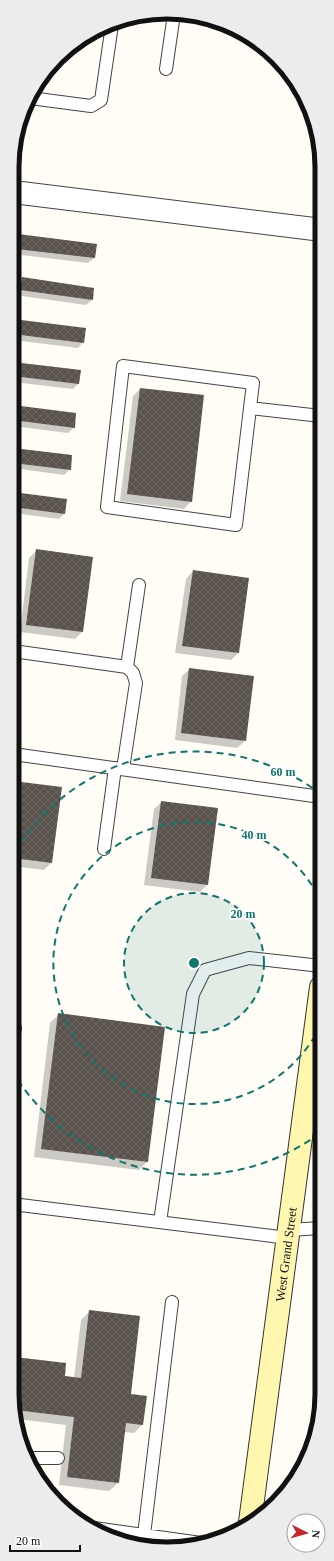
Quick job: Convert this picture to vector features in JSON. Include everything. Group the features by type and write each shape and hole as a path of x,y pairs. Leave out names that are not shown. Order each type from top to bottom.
{"main road":[{"name":"West Grand Street","path":"251,1516 315,1044"}],"street":[{"path":"19,193 315,229"}],"lane":[{"path":"166,70 173,19"},
{"path":"36,99 91,106 101,100 111,30"},
{"path":"123,366 253,383 250,408 236,525 107,507 123,366"},
{"path":"250,408 315,415"},
{"path":"128,667 139,585"},
{"path":"19,652 128,667 134,673 136,683 104,849"},
{"path":"19,755 315,796"},
{"path":"160,1222 193,994 205,970 249,958 315,965"},
{"path":"19,1205 160,1222 288,1234 315,1229"},
{"path":"144,1535 172,1302"},
{"path":"34,1458 58,1458"},
{"path":"108,1530 186,1541"}],"building":[{"path":"19,234 97,244 95,258 19,249"},
{"path":"22,277 94,288 93,300 20,290"},
{"path":"19,320 86,328 84,343 19,335"},
{"path":"19,363 81,370 79,384 19,377"},
{"path":"140,388 204,395 192,502 127,494"},
{"path":"19,406 76,413 75,428 19,421"},
{"path":"19,449 72,455 71,470 19,464"},
{"path":"19,493 67,499 65,514 19,508"},
{"path":"36,549 93,557 83,632 26,625"},
{"path":"193,570 249,578 239,653 182,646"},
{"path":"189,668 254,676 246,741 181,733"},
{"path":"19,782 62,787 52,863 19,859"},
{"path":"161,801 218,808 208,885 151,878"},
{"path":"58,1013 165,1027 148,1162 41,1149"},
{"path":"89,1310 140,1316 131,1394 147,1396 143,1425 126,1423 119,1483 67,1477 74,1417 20,1411 19,1357 66,1363 65,1376 81,1378"}]}
